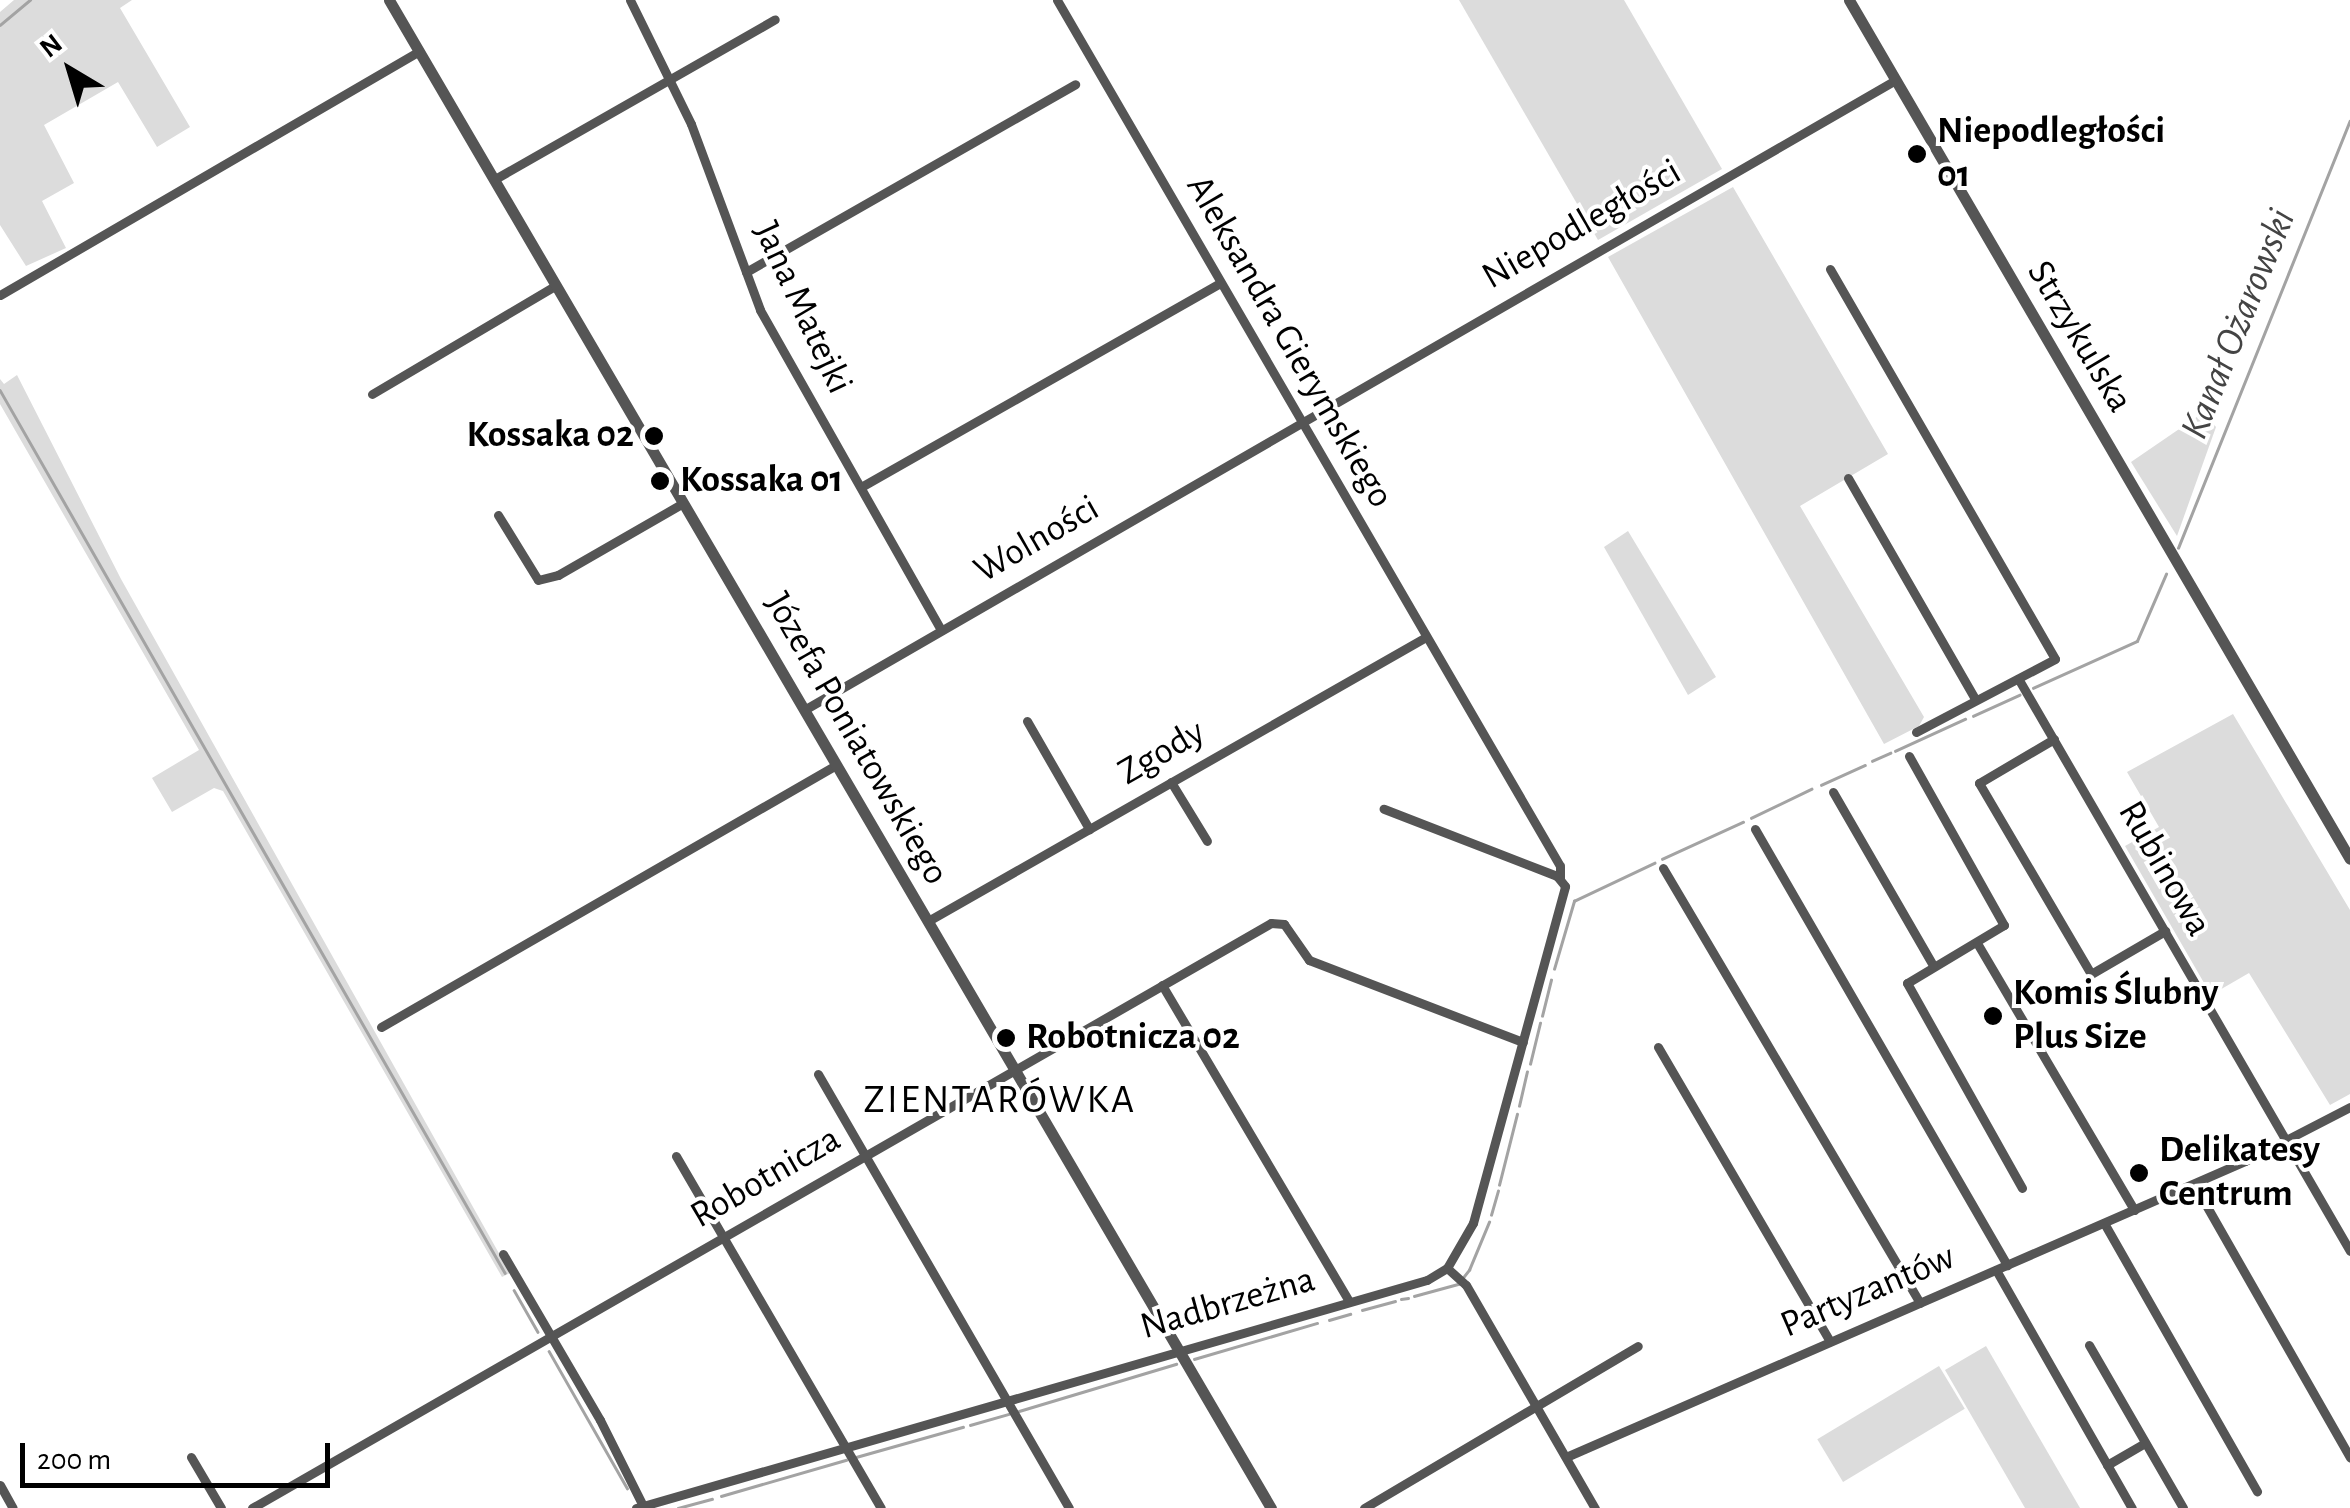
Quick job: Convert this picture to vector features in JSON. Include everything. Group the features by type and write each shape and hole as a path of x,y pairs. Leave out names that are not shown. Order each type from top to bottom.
{"street":[{"name":"Józefa Poniatowskiego","path":"389,0 1272,1508"},
{"name":"Jana Matejki","path":"630,0 691,124 766,322 941,630"},
{"name":"Aleksandra Gierymskiego","path":"1057,0 1218,284 1560,866 1562,880"},
{"name":"Strzykulska","path":"1849,0 2350,859"},
{"path":"495,179 776,19"},
{"path":"0,295 419,51"},
{"name":"Niepodległości","path":"1300,423 1894,81"},
{"path":"746,272 1075,84"},
{"path":"1830,268 2055,659 1916,732"},
{"path":"861,487 1218,284"},
{"path":"372,394 556,285"},
{"name":"Wolności","path":"804,710 1300,423"},
{"path":"1848,478 1976,700"},
{"path":"498,515 538,580 558,575 683,503"},
{"name":"Zgody","path":"928,921 1426,638"},
{"name":"Rubinowa","path":"2018,680 2350,1251"},
{"path":"1027,721 1089,829"},
{"path":"2054,739 1979,783 2091,974 2166,931"},
{"path":"1909,756 2004,925 1907,983 2022,1188"},
{"path":"381,1028 836,765"},
{"path":"1171,782 1207,841"},
{"path":"1833,792 1933,965"},
{"path":"1384,808 1562,880 1473,1223 1447,1268 1466,1285 1595,1508"},
{"path":"1755,829 2132,1508"},
{"path":"1664,868 1920,1302"},
{"name":"Robotnicza","path":"252,1508 1271,923 1284,924 1310,960 1523,1042"},
{"path":"1976,943 2134,1210"},
{"path":"1162,985 1348,1300"},
{"path":"1658,1047 1830,1341"},
{"path":"818,1074 1069,1508"},
{"name":"Partyzantów","path":"1566,1457 2194,1184 2350,1107"},
{"path":"676,1156 881,1508"},
{"path":"2194,1184 2350,1458"},
{"path":"2104,1223 2257,1491"},
{"path":"504,1254 641,1505"},
{"name":"Nadbrzeżna","path":"641,1505 1426,1280 1447,1268"},
{"path":"2089,1345 2183,1508"},
{"path":"1364,1508 1638,1346"},
{"path":"2107,1465 2145,1443"},
{"path":"191,1456 221,1508"},
{"path":"0,1485 13,1508"}],"shaded area":[{"path":"14,0 132,0 120,8 190,127 157,147 118,82 44,125 74,183 42,201 66,248 26,266 0,225 0,12"},
{"path":"1459,0 1624,0 1722,169 1598,240"},
{"path":"1733,187 1888,454 1800,506 1924,717 1919,726 1884,744 1608,257"},
{"path":"17,375 121,579 510,1273 502,1277 223,791 214,788 172,812 152,778 199,750 0,404 0,379 4,384"},
{"path":"2204,412 2216,427 2177,536 2131,462"},
{"path":"1628,531 1716,677 1688,695 1604,547"},
{"path":"2233,714 2350,910 2350,1094 2330,1105 2249,973 2211,995 2125,846 2159,827 2127,772"},
{"path":"1986,1346 2080,1508 2025,1508 1945,1370"},
{"path":"1939,1366 1965,1409 1843,1482 1817,1439"}],"waterway":[{"path":"0,25 30,0"},
{"name":"Kanał Ożarowski","path":"2178,548 2350,121"},
{"path":"0,390 505,1273"},
{"name":"Kanał Ożarowski","path":"2033,688 2137,641 2166,574"},
{"name":"Kanał Ożarowski","path":"1973,716 2019,695"},
{"name":"Kanał Ożarowski","path":"1895,751 1965,719"},
{"name":"Kanał Ożarowski","path":"1872,761 1890,753"},
{"name":"Kanał Ożarowski","path":"1821,785 1865,765"},
{"name":"Kanał Ożarowski","path":"1751,818 1811,789"},
{"name":"Kanał Ożarowski","path":"1662,859 1743,822"},
{"name":"Kanał Ożarowski","path":"1554,969 1574,901 1654,863"},
{"name":"Kanał Ożarowski","path":"1542,1016 1551,980"},
{"name":"Kanał Ożarowski","path":"1530,1064 1540,1023"},
{"name":"Kanał Ożarowski","path":"1519,1106 1527,1072"},
{"name":"Kanał Ożarowski","path":"1499,1185 1517,1114"},
{"name":"Kanał Ożarowski","path":"1491,1215 1498,1191"},
{"name":"Kanał Ożarowski","path":"1414,1296 1458,1284 1469,1270 1489,1222"},
{"path":"514,1290 538,1332"},
{"name":"Kanał Ożarowski","path":"1401,1299 1408,1298"},
{"name":"Kanał Ożarowski","path":"1362,1310 1395,1301"},
{"name":"Kanał Ożarowski","path":"1329,1320 1350,1314"},
{"name":"Kanał Ożarowski","path":"1194,1359 1317,1323"},
{"path":"549,1351 627,1488"},
{"name":"Kanał Ożarowski","path":"1019,1411 1176,1364"},
{"name":"Kanał Ożarowski","path":"970,1425 1008,1414"},
{"name":"Kanał Ożarowski","path":"856,1457 963,1427"},
{"name":"Kanał Ożarowski","path":"721,1496 846,1460"},
{"name":"Kanał Ożarowski","path":"678,1508 712,1499"}],"place":[{"name":"Niepodległości 01","path":"1917,154"},
{"name":"Kossaka 02","path":"654,436"},
{"name":"Kossaka 01","path":"660,481"},
{"name":"Komis Ślubny Plus Size","path":"1993,1016"},
{"name":"Robotnicza 02","path":"1006,1038"},
{"name":"Delikatesy Centrum","path":"2139,1173"}],"district":[{"name":"ZIENTARÓWKA","path":"1000,1100"}]}
